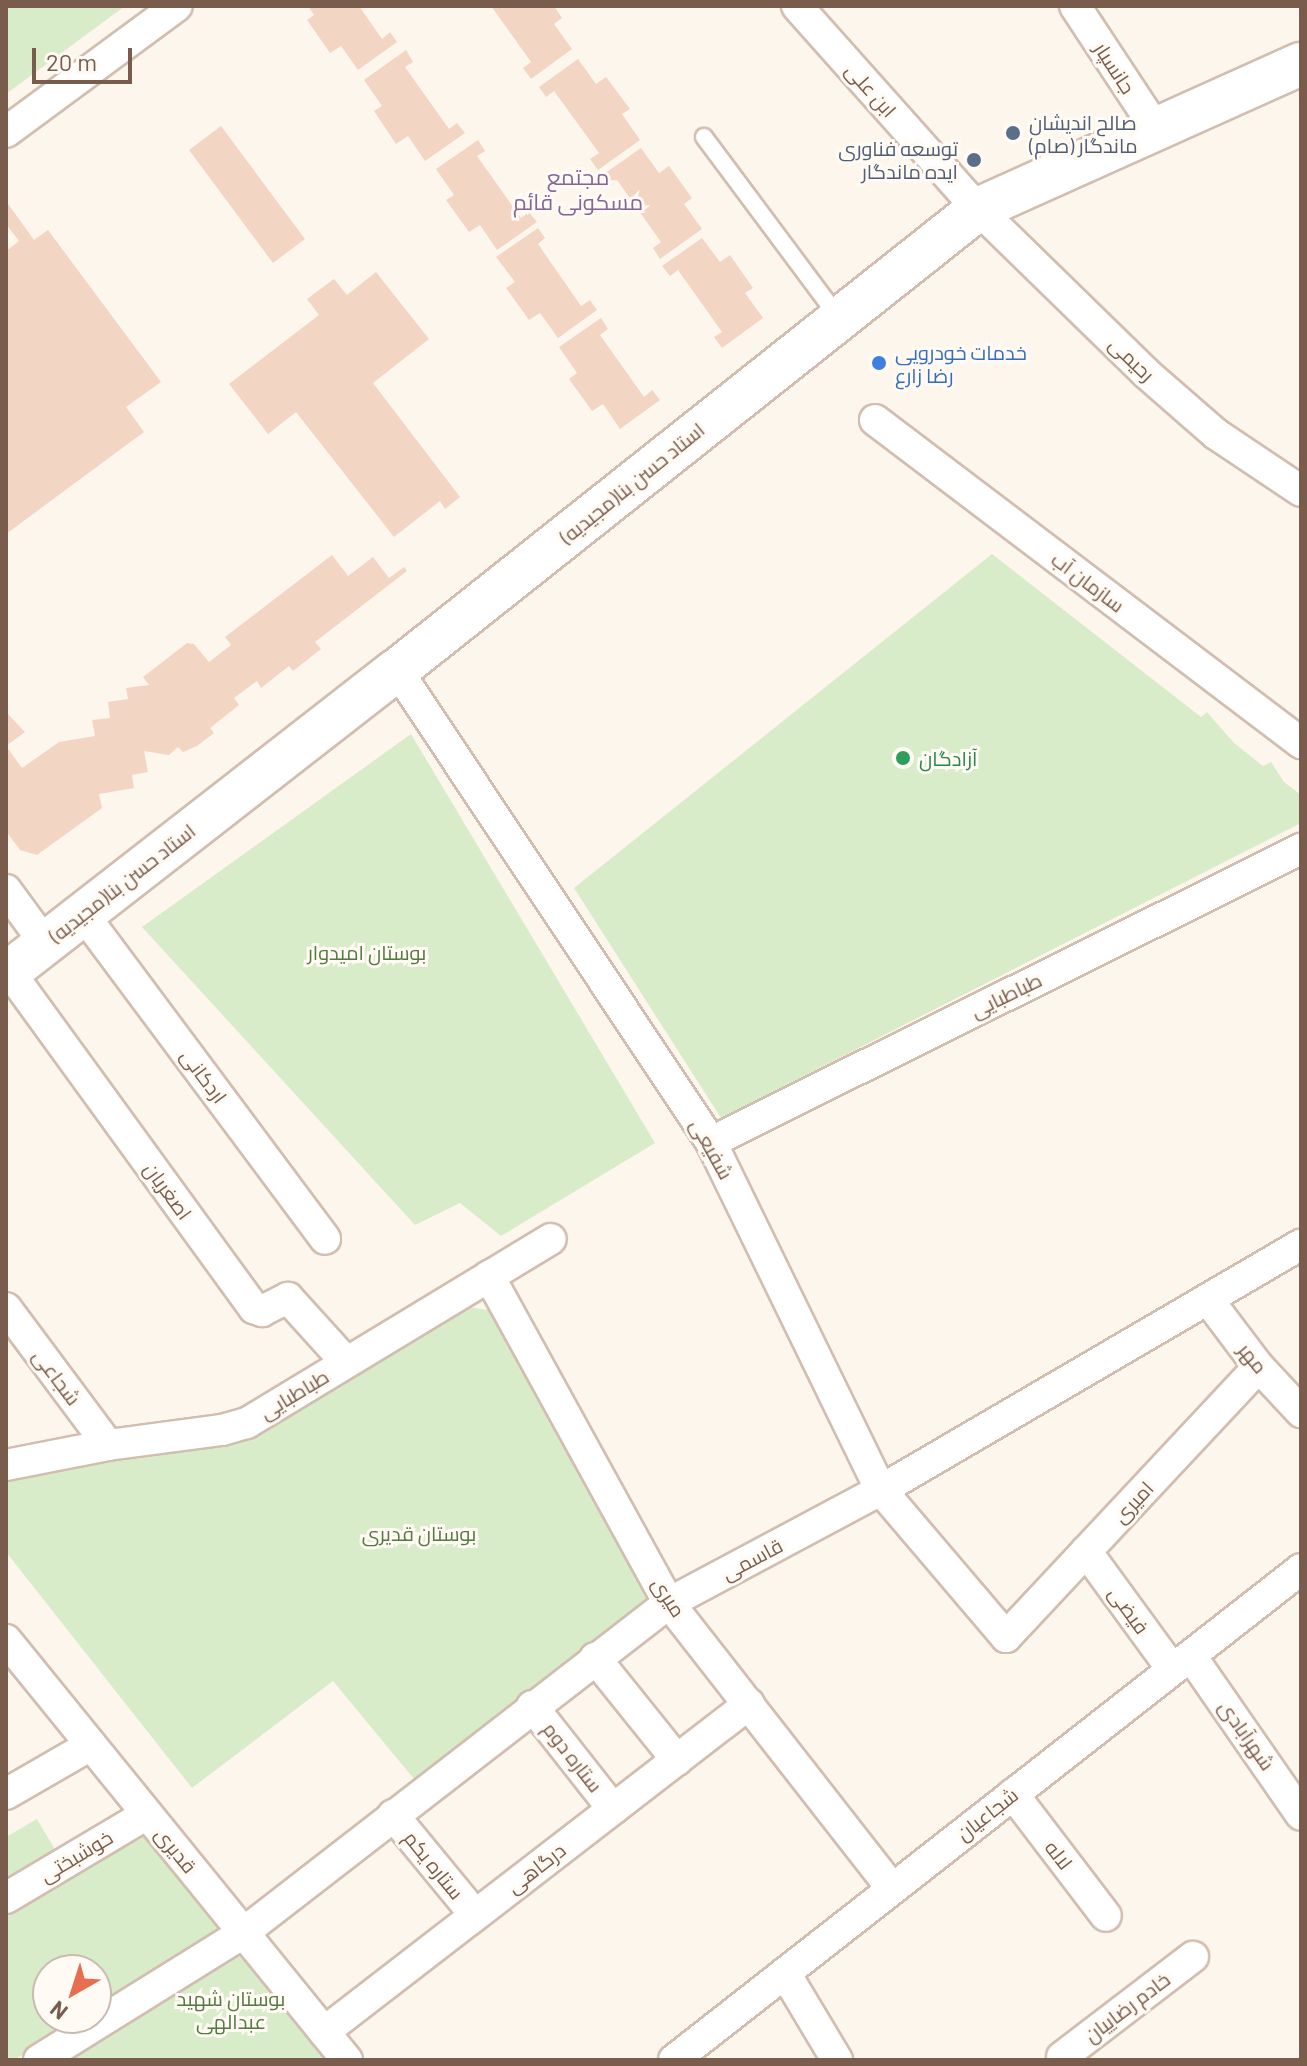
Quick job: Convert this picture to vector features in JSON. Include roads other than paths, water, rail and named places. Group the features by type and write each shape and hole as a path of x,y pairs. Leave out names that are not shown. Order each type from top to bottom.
{"main road":[{"name":"استاد حسن بنا(مجیدیه)","path":"7,972 397,670 978,209 1301,64"}],"street":[{"path":"6,132 177,6"},
{"name":"ابن علی","path":"797,6 978,209"},
{"name":"جانسپار","path":"1075,6 1156,129"},
{"name":"رحیمی","path":"978,209 1188,410 1301,491"},
{"name":"سازمان آب","path":"875,420 1301,743"},
{"name":"شفیعی","path":"397,670 711,1142 881,1490 1006,1637"},
{"name":"طباطبایی","path":"711,1142 1301,849"},
{"path":"6,890 45,943"},
{"name":"اردکانی","path":"83,914 325,1239"},
{"name":"اصغریان","path":"7,972 254,1308 262,1311 288,1298 346,1362"},
{"name":"طباطبایی","path":"6,1465 108,1445 235,1428 551,1239"},
{"name":"قاسمی","path":"39,2060 243,1933 532,1706 669,1603 881,1490 1301,1245"},
{"name":"میری","path":"489,1276 669,1603 892,1888"},
{"name":"مهر","path":"1209,1301 1259,1367 1301,1412"},
{"name":"شجاعی","path":"6,1308 108,1445"},
{"name":"امیری","path":"1006,1637 1259,1367"},
{"name":"فیضی","path":"1086,1551 1181,1662"},
{"name":"شجاعیان","path":"674,2060 1301,1569"},
{"name":"قدیری","path":"6,1640 347,2060"},
{"path":"595,1658 677,1760"},
{"name":"شهرآبادی","path":"1181,1662 1301,1815"},
{"name":"درگاهی","path":"324,2032 749,1704"},
{"name":"ستاره دوم","path":"532,1706 613,1809"},
{"path":"6,1794 91,1745"},
{"name":"لاله","path":"1013,1794 1106,1916"},
{"name":"خوشبختی","path":"6,1898 147,1814"},
{"name":"ستاره یکم","path":"393,1815 475,1915"},
{"name":"خادم رضاییان","path":"1064,2059 1193,1957"},
{"path":"785,1973 837,2060"}],"lane":[{"path":"704,137 839,319"}],"place":[{"name":"صالح اندیشان ماندگار (صام)","path":"1013,133"},
{"name":"توسعه فناوری ایده ماندگار","path":"974,160"},
{"name":"خدمات خودرویی رضا زارع","path":"879,363"},
{"name":"آزادگان","path":"903,758"}],"district":[{"name":"مجتمع مسکونی قائم","path":"578,188"}],"park label":[{"name":"بوستان امیدوار","path":"367,952"},
{"name":"بوستان قدیری","path":"419,1533"},
{"name":"بوستان شهید عبدالهی","path":"231,2010"}]}
